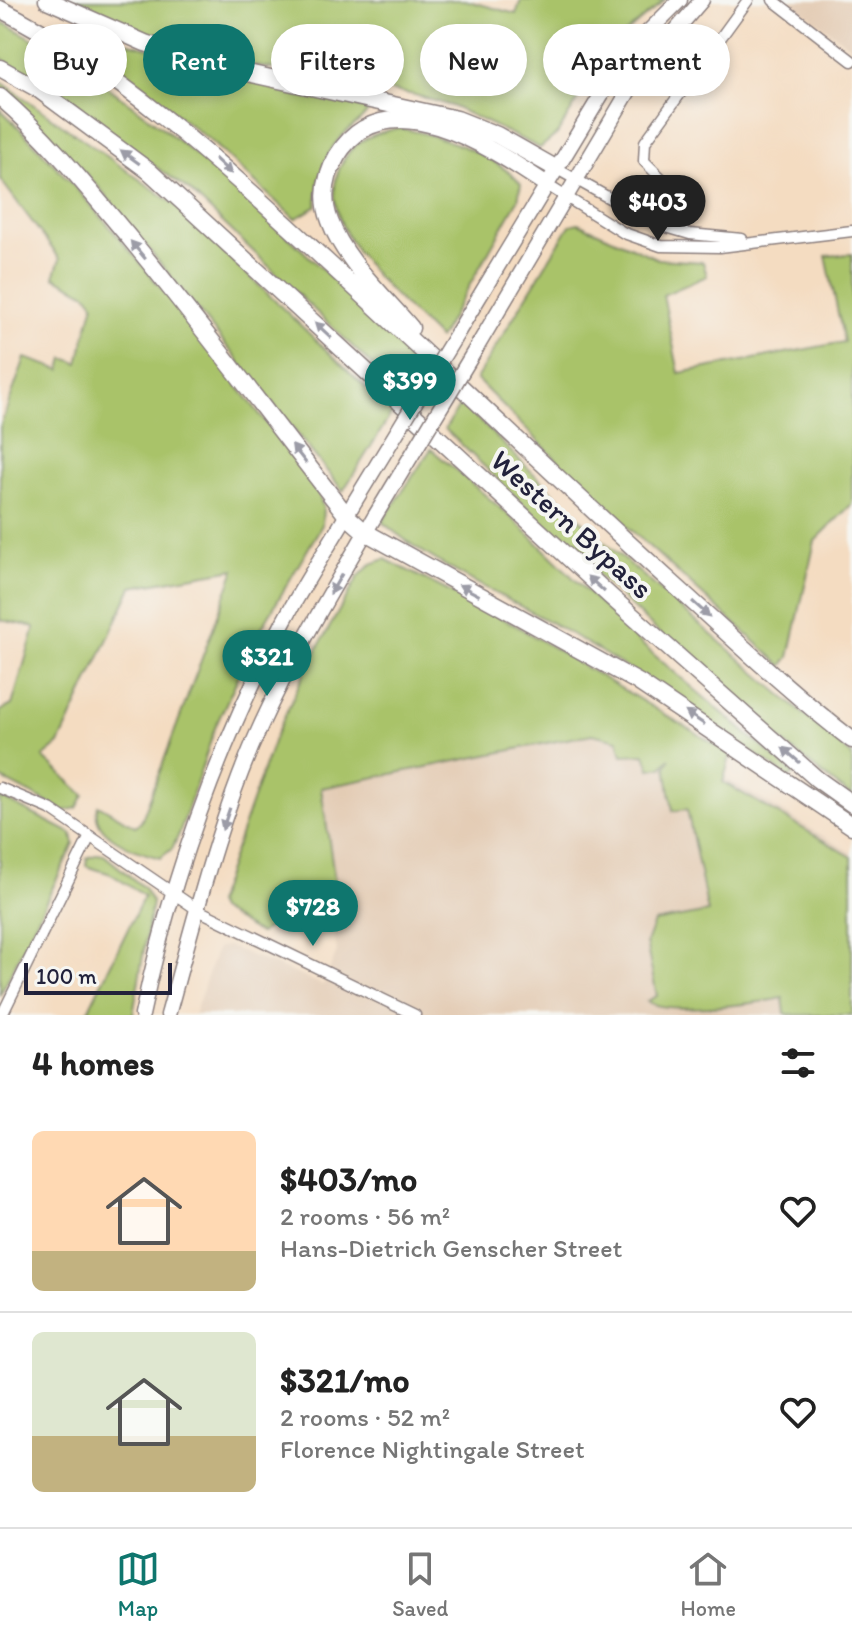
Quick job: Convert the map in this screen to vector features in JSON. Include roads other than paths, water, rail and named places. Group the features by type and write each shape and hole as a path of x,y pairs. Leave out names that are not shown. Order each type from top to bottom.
{"highway":[{"path":"47,0 145,43 220,67 457,119 497,135 557,169"},
{"name":"Western Bypass","path":"0,9 36,27 127,87 209,153 810,708 852,740"},
{"name":"Western Bypass","path":"0,68 38,89 149,171 610,596 817,779 852,804"},
{"path":"0,97 33,126 77,175 351,508 365,532 638,682 852,826"},
{"path":"449,374 342,245 330,222 324,199 330,169 345,144 373,125 393,119 423,123 460,134 506,157 547,185"}],"main road":[{"path":"142,1015 173,894 209,787 247,695 291,609 626,54 680,0"},
{"path":"168,1015 226,818 260,728 297,652 365,532 640,72 702,0"}],"street":[{"path":"684,201 644,161 645,142 748,0"},
{"path":"773,0 852,61"},
{"path":"557,169 642,218 677,231 760,240"},
{"path":"547,185 624,233 661,246 707,247 852,231"},
{"path":"0,788 50,809 198,910 415,1015"},
{"path":"2,1015 90,836"}]}
